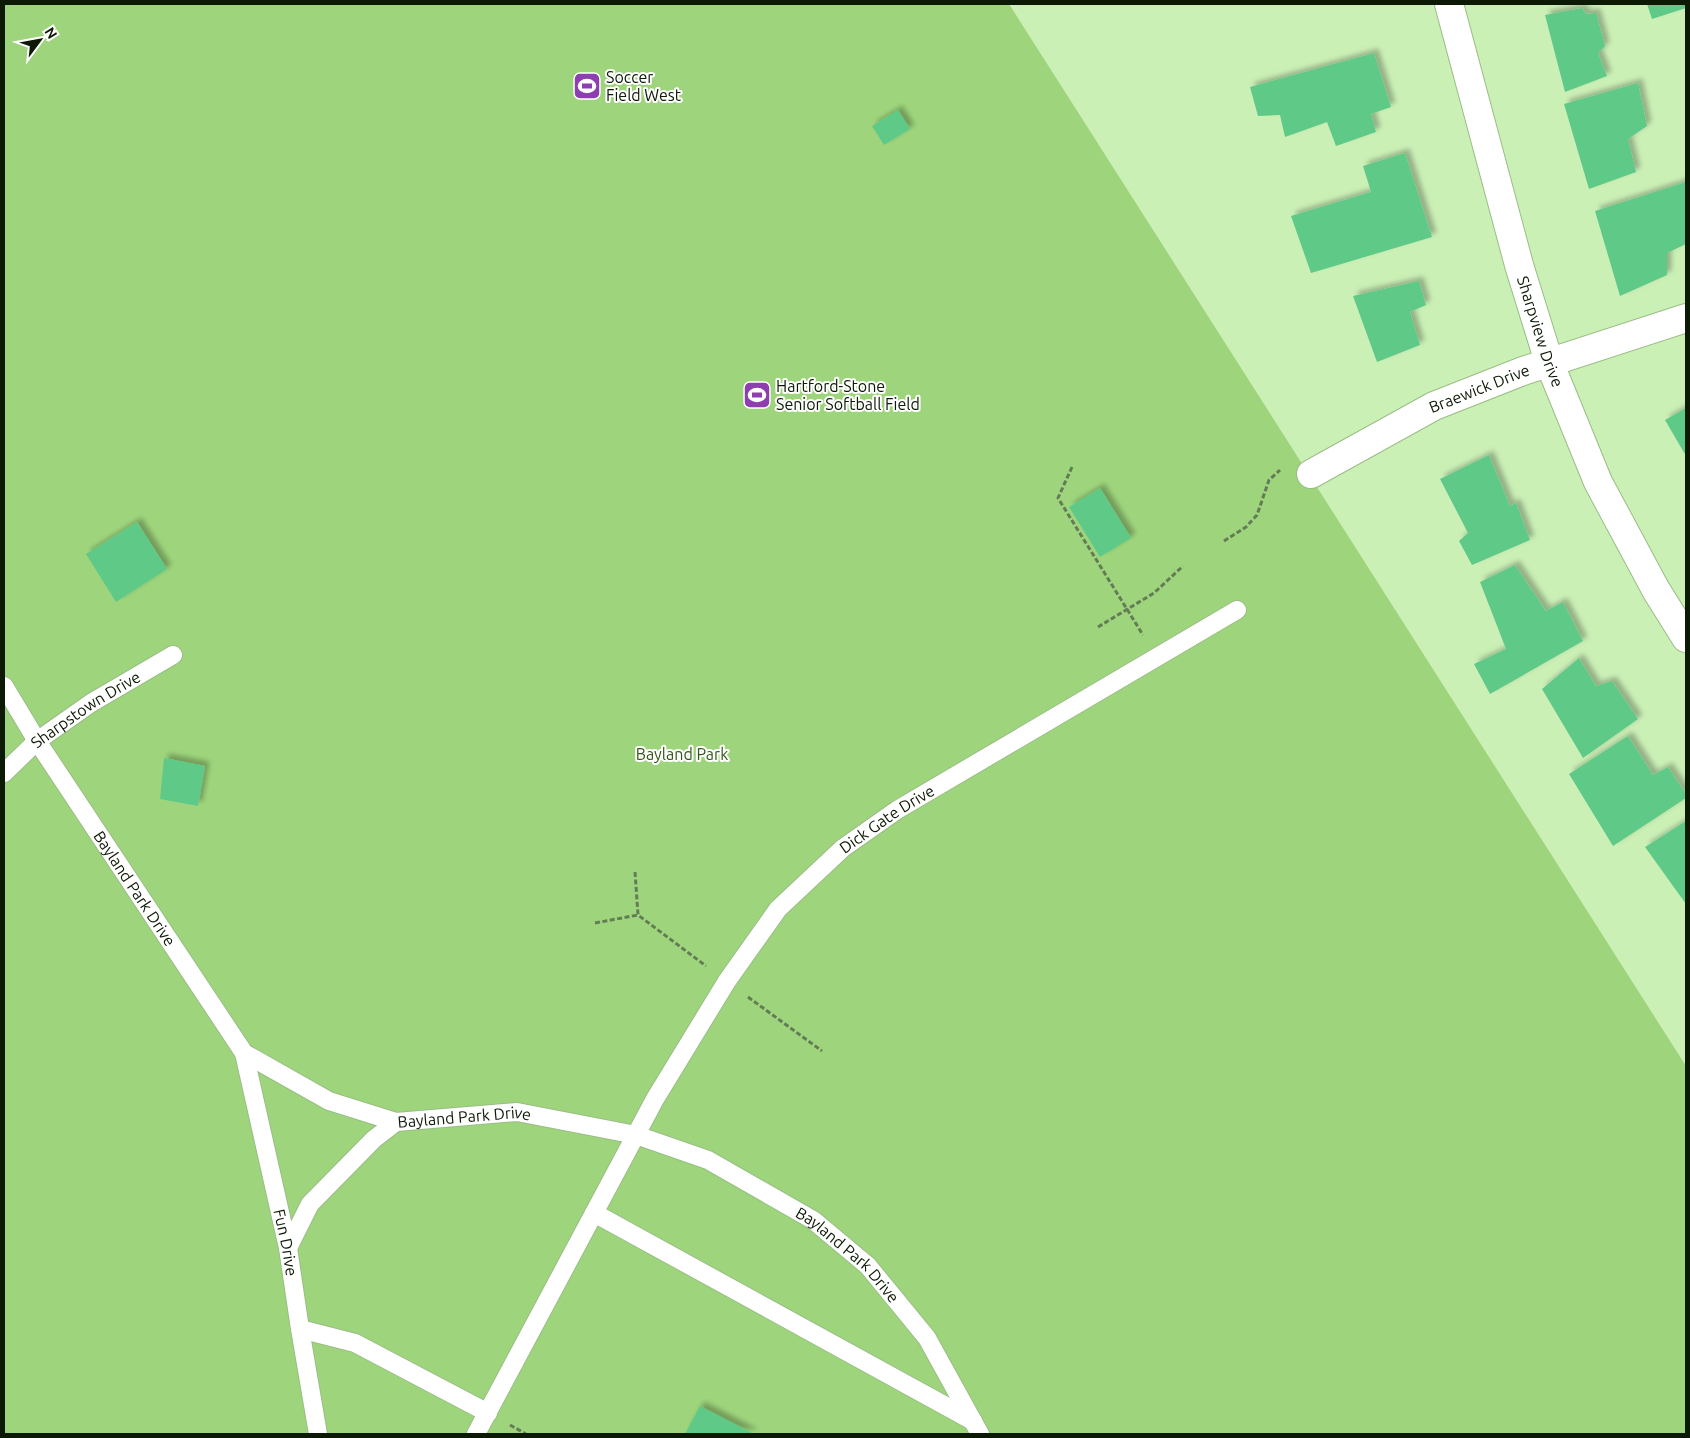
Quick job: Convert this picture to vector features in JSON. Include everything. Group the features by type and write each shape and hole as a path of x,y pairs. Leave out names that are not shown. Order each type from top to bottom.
{"street":[{"name":"Sharpview Drive","path":"1449,4 1520,265 1550,362 1598,482 1656,590 1686,638"},
{"name":"Braewick Drive","path":"1311,474 1434,406 1550,362 1686,318"}],"lane":[{"name":"Dick Gate Drive","path":"476,1434 655,1099 722,990 778,909 843,848 897,810 1237,610"},
{"name":"Sharpstown Drive","path":"4,773 37,740 91,703 173,654"},
{"name":"Bayland Park Drive","path":"4,686 37,740 244,1053 329,1101 396,1122 517,1112 636,1135 708,1160 813,1220 868,1266 927,1338 977,1428"},
{"name":"Fun Drive","path":"244,1053 288,1248 318,1434"},
{"path":"288,1248 310,1204 374,1139 396,1122"},
{"path":"594,1213 977,1428"},
{"path":"300,1330 356,1343 488,1413"}],"path":[{"path":"1224,541 1246,527 1257,515 1269,480 1283,467"},
{"path":"1072,468 1058,498 1146,640"},
{"path":"1098,627 1154,593 1183,566"},
{"path":"635,872 638,915"},
{"path":"595,923 638,915 710,969"},
{"path":"744,994 822,1051"}],"green space":[{"name":"Bayland Park","path":"4,4 1009,4 1686,1066 1686,1434 4,1434"}],"building":[{"path":"1647,4 1686,4 1686,8 1652,19"},
{"path":"1582,8 1586,14 1596,13 1605,46 1598,53 1607,76 1565,92 1545,15"},
{"path":"1374,53 1391,107 1371,114 1376,132 1336,146 1327,122 1285,137 1280,115 1258,116 1250,87"},
{"path":"1638,83 1647,126 1628,139 1636,172 1589,189 1564,104"},
{"path":"898,110 910,129 884,145 872,126"},
{"path":"1405,153 1432,237 1311,273 1291,216 1371,192 1363,166"},
{"path":"1686,182 1686,244 1667,253 1667,275 1620,296 1595,211"},
{"path":"1419,281 1426,305 1410,312 1420,345 1377,362 1353,296"},
{"path":"1686,408 1686,456 1665,420"},
{"path":"1489,455 1510,506 1516,503 1530,540 1472,565 1459,541 1468,533 1440,479"},
{"path":"1100,488 1131,538 1100,557 1069,507"},
{"path":"137,522 167,569 116,602 86,554"},
{"path":"1515,565 1546,611 1563,602 1583,641 1490,694 1474,664 1506,649 1480,582"},
{"path":"1579,658 1596,686 1612,681 1638,719 1583,758 1542,689"},
{"path":"1628,736 1653,775 1668,767 1686,794 1686,798 1613,846 1569,774"},
{"path":"164,758 205,766 198,806 160,799"},
{"path":"1686,821 1686,904 1645,847"},
{"path":"700,1406 754,1434 685,1434"}],"place":[{"name":"Soccer Field West","path":"587,86"},
{"name":"Hartford-Stone Senior Softball Field","path":"757,395"}]}
